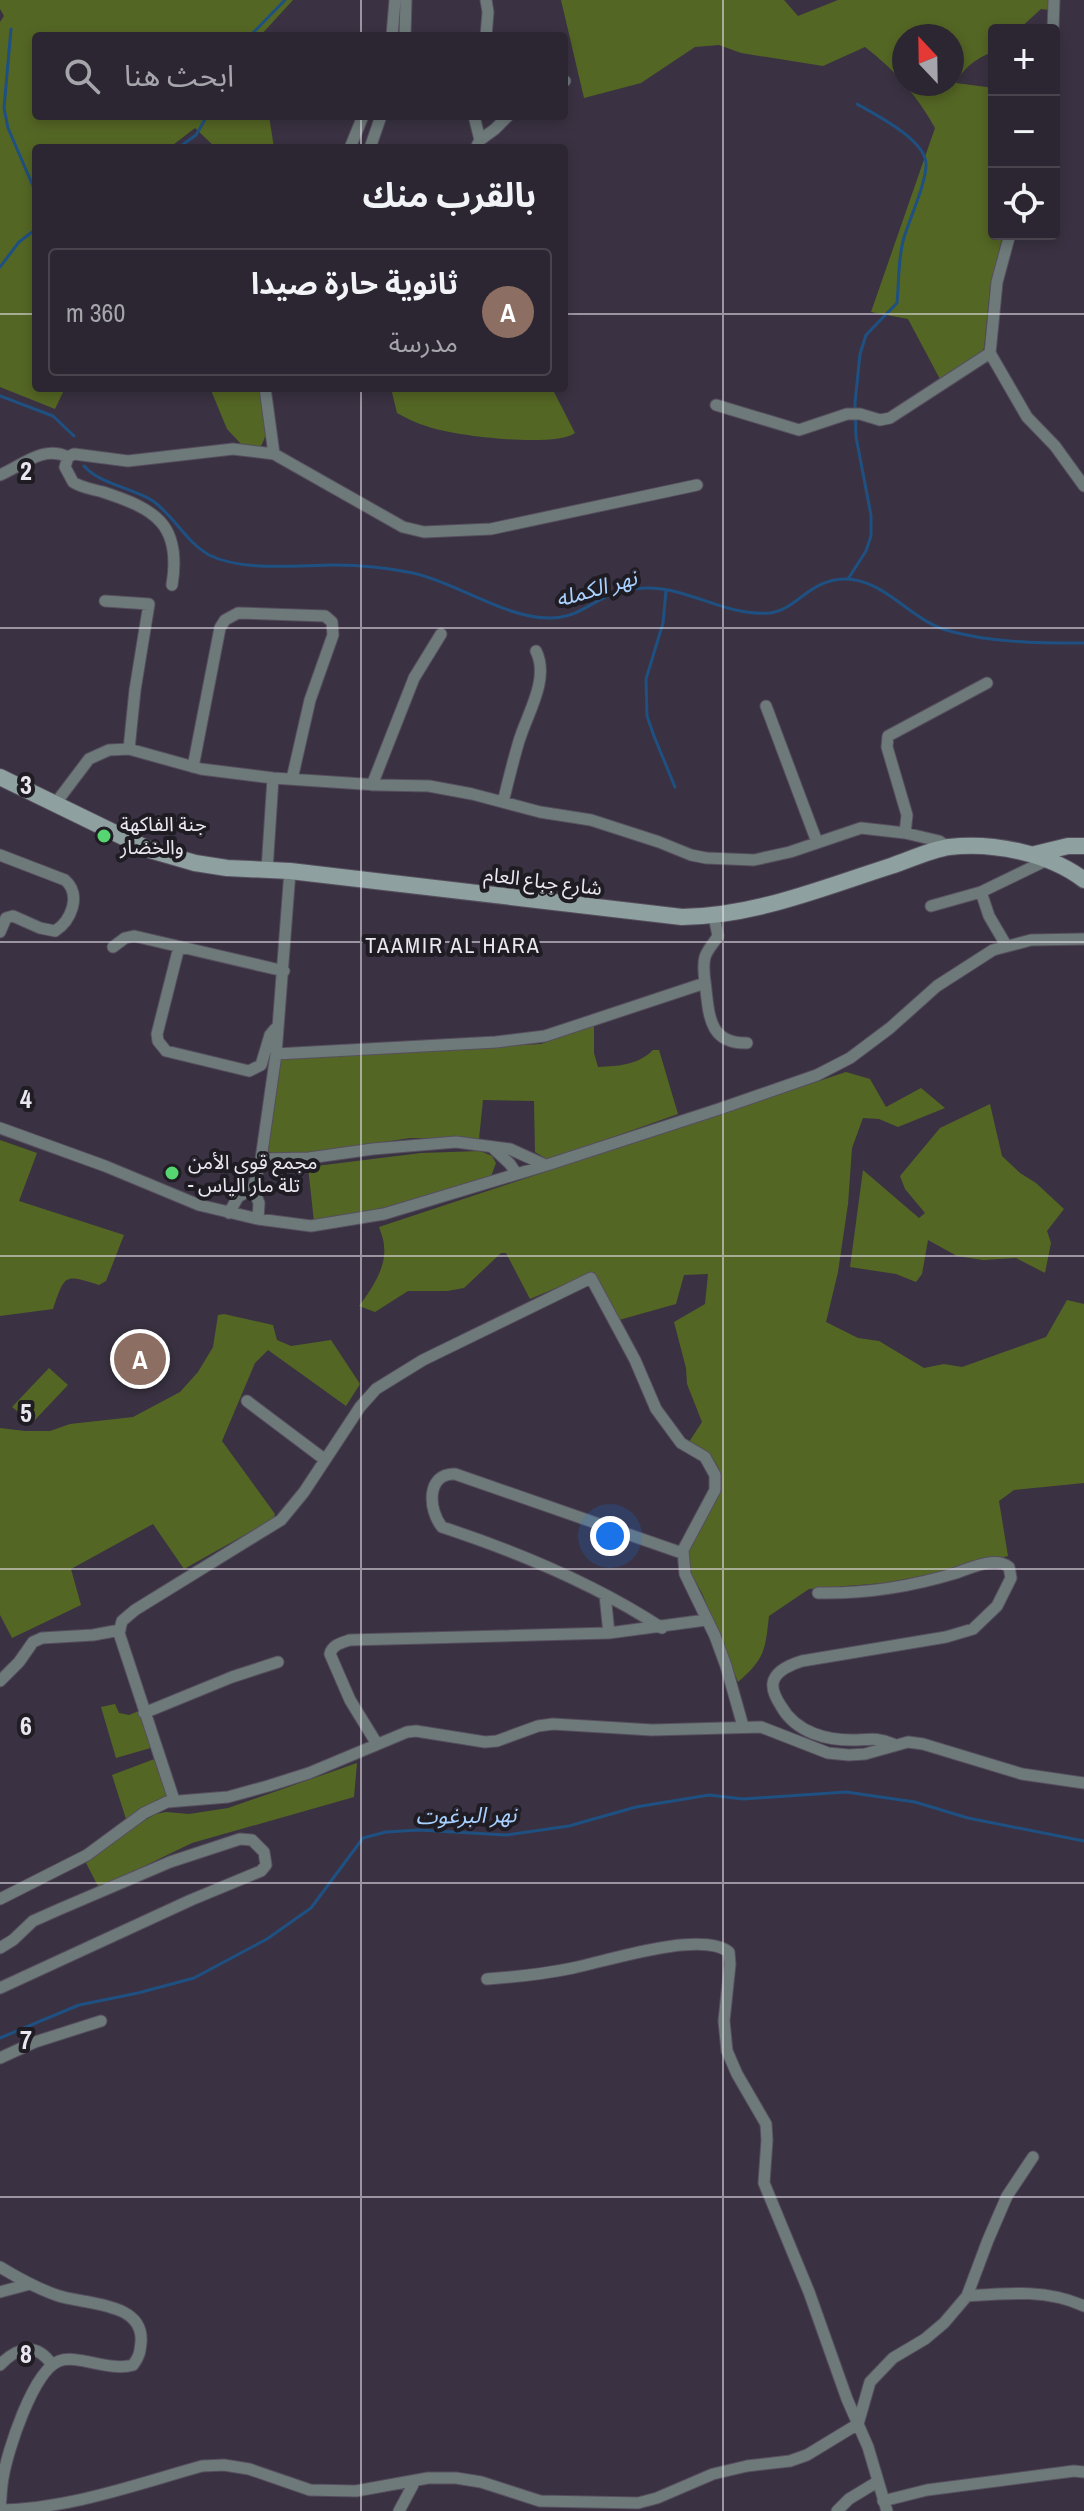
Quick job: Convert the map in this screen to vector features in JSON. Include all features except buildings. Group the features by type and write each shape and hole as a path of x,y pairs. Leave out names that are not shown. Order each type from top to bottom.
{"main road":[{"name":"شارع جباع العام","path":"0,777 150,850 217,866 290,871 682,917 714,916 780,902 948,847 1015,850 1057,863 1084,880"},
{"path":"1040,857 1068,846 1084,846"}],"street":[{"path":"392,32 395,0"},
{"path":"405,32 406,0"},
{"path":"486,0 486,32"},
{"path":"1053,24 1054,0"},
{"path":"352,144 361,120"},
{"path":"371,144 380,120"},
{"path":"475,120 478,144"},
{"path":"478,144 504,120"},
{"path":"1008,240 997,282 990,353 1027,417 1055,446 1084,486"},
{"path":"716,405 799,430 854,414 880,420 890,418 990,353"},
{"path":"266,392 274,454"},
{"path":"172,585 171,539 162,521 147,509 73,482 65,467 68,457 74,454 128,461 233,449 274,454 403,527 424,532 491,529 697,485"},
{"path":"0,475 44,453 58,452 68,457"},
{"path":"105,601 149,604 129,749"},
{"path":"193,767 212,662 220,628 225,620 238,613 325,616 332,622 333,635 310,700 292,779"},
{"path":"372,785 414,678 441,634"},
{"path":"503,802 519,740 539,685 540,665 536,651"},
{"path":"905,833 907,815 887,747 888,736 987,683"},
{"path":"766,706 817,842"},
{"path":"55,804 89,759 109,750 129,749 193,767 273,778 429,786 540,812 591,820 706,858 754,860 790,852 861,828 905,833 939,841 948,847"},
{"path":"267,870 273,778"},
{"path":"0,855 60,878 70,885 73,896 69,919 55,931 13,916 6,918 0,932"},
{"path":"931,906 981,892 1040,857"},
{"path":"258,1219 259,1203 253,1188 261,1159 276,1054 290,871"},
{"path":"981,892 989,916 1006,945"},
{"path":"714,916 718,936 705,954 703,966 710,1021 719,1035 733,1042 747,1043"},
{"path":"113,947 125,938 134,936 284,971"},
{"path":"0,1128 105,1166 199,1205 258,1219 311,1226 346,1222 384,1214 545,1165 817,1075 850,1058 937,986 993,950 1042,939 1084,939"},
{"path":"179,947 157,1034 166,1051 249,1071 261,1065 270,1035 277,1027"},
{"path":"276,1054 496,1042 545,1036 705,983"},
{"path":"261,1159 309,1158 456,1142 510,1149 545,1165"},
{"path":"493,1148 516,1173"},
{"path":"516,1173 521,1165 518,1154"},
{"path":"500,1179 505,1169 504,1157"},
{"path":"229,1213 238,1197 253,1188"},
{"path":"174,1800 144,1713 120,1630 122,1621 281,1520 376,1389 423,1360 591,1278 664,1421 681,1443 705,1457 715,1475 715,1490 682,1553 685,1574 726,1666 743,1726"},
{"path":"247,1401 324,1459"},
{"path":"662,1628 630,1607 509,1550 442,1527 432,1511 435,1483 446,1474 455,1474 682,1553"},
{"path":"818,1593 894,1586 938,1578 988,1563 1004,1563 1009,1567 1011,1578 997,1606 973,1629 946,1637 802,1661 785,1669 774,1679 772,1685 779,1704 789,1719 806,1730 836,1739 879,1738 894,1745"},
{"path":"605,1595 609,1633"},
{"path":"377,1744 337,1673 330,1654 338,1644 350,1640 609,1633 706,1620"},
{"path":"0,1681 33,1642 42,1638 120,1630"},
{"path":"144,1713 278,1662"},
{"path":"0,1899 87,1855 153,1807 174,1800 228,1797 309,1773 416,1731 485,1742 553,1724 652,1730 761,1727 828,1753 865,1754 908,1742 1022,1774 1084,1783"},
{"path":"0,1948 33,1921 170,1862 240,1839 252,1840 264,1852 266,1865 261,1871 0,1988"},
{"path":"487,1979 573,1968 624,1954 687,1944 714,1945 729,1952 724,2021 727,2051 766,2124 764,2183 868,2447 885,2506 927,2490 1084,2472"},
{"path":"0,2058 35,2042 101,2021"},
{"path":"0,2267 58,2296 132,2316 142,2332 140,2356 133,2365 108,2367 68,2360 52,2365 37,2385 15,2430 3,2477 0,2509 68,2506 202,2466 224,2465 249,2469 310,2490 340,2492 428,2478 456,2478 481,2482 548,2508 638,2503 713,2474 790,2461 807,2455 858,2424 870,2382 893,2358 925,2339 944,2323 967,2296 1007,2196 1033,2157"},
{"path":"0,2292 30,2284"},
{"path":"967,2296 1034,2293 1065,2297 1084,2306"},
{"path":"0,2365 12,2355 27,2349 46,2356 52,2365"},
{"path":"399,2511 415,2481"},
{"path":"837,2511 877,2482"}],"green space":[{"path":"0,0 293,0 264,32 32,32 32,120 270,120 273,144 212,144 195,128 174,144 32,144 32,392 63,392 55,409 0,387 0,22 4,16"},
{"path":"561,0 784,0 798,16 838,0 1050,0 1049,10 1041,9 1025,24 988,24 988,54 964,71 964,24 892,24 892,71 865,47 823,66 741,53 719,45 695,47 641,83 584,98"},
{"path":"964,84 988,87 988,240 1002,240 990,288 984,348 980,355 941,381 908,319 871,312 935,128 914,96 964,96"},
{"path":"212,392 261,392 267,426 260,448 242,445 227,429"},
{"path":"392,392 554,392 575,433 547,440 479,437 439,430 397,413"},
{"path":"594,1025 594,1053 598,1067 628,1064 653,1050 659,1050 678,1114 548,1160 535,1152 534,1101 483,1100 479,1139 410,1138 305,1154 273,1154 268,1151 280,1058 541,1044"},
{"path":"846,1072 870,1079 886,1107 921,1088 945,1108 898,1127 879,1119 863,1118 852,1148 838,1272 826,1322 858,1338 879,1341 924,1368 944,1364 962,1367 1046,1337 1067,1300 1084,1304 1084,1483 1014,1490 999,1501 1008,1556 884,1583 809,1589 769,1616 759,1660 738,1682 702,1593 689,1570 687,1557 696,1530 719,1495 717,1465 710,1455 689,1442 702,1422 687,1384 674,1322 705,1304 708,1274 684,1275 676,1304 619,1320 594,1272 530,1299 506,1253 501,1253 464,1288 408,1291 375,1312 359,1306 381,1270 384,1244 379,1227"},
{"path":"990,1104 1002,1156 1064,1209 1047,1231 1051,1243 1045,1273 1016,1258 983,1260 957,1256 928,1240 922,1274 916,1282 896,1274 850,1267 863,1170 919,1218 925,1213 905,1189 900,1176 940,1128"},
{"path":"0,1140 37,1153 19,1201 124,1235 106,1281 99,1285 79,1279 67,1280 53,1309 0,1316"},
{"path":"480,1151 492,1156 496,1163 490,1179 375,1213 314,1222 308,1167 421,1153"},
{"path":"218,1315 273,1325 277,1340 291,1346 331,1340 360,1384 346,1406 268,1350 255,1363 222,1441 275,1514 273,1519 184,1569 153,1524 71,1569 81,1605 12,1638 0,1615 0,1428 50,1431 70,1424 133,1417 180,1392 198,1372 213,1347"},
{"path":"49,1368 68,1385 32,1423 12,1407"},
{"path":"115,1704 119,1713 129,1715 141,1710 154,1747 116,1758 101,1707"},
{"path":"157,1758 168,1795 126,1819 112,1775"},
{"path":"357,1763 354,1797 192,1843 99,1888 86,1863 127,1830 156,1814 189,1814 228,1808"}],"waterway":[{"path":"254,32 285,0"},
{"path":"11,29 4,108 8,128 32,184"},
{"path":"848,579 866,551 871,536 871,515 856,437 855,403 860,354 866,335 897,303 901,248 926,171 923,154 917,145 887,121 857,104"},
{"path":"184,144 196,135 205,120"},
{"path":"0,267 19,242 32,232"},
{"name":"نهر الكمله","path":"0,396 53,416 74,436"},
{"name":"نهر الكمله","path":"84,466 99,478 153,501 209,555 238,564 345,565 403,571 447,584 516,612 550,618 576,612 616,593 646,588 677,592 738,611 770,613 788,606 822,584 845,579 859,581 885,592 921,618 946,630 997,640 1084,643"},
{"path":"666,591 663,623 646,679 647,716 675,787"},
{"name":"نهر البرغوت","path":"0,2038 79,2005 194,1978 267,1939 311,1908 363,1838 386,1832 419,1830 506,1835 569,1826 636,1807 709,1795 743,1799 846,1792 915,1802 968,1818 1084,1841"}],"place":[{"name":"جنة الفاكهة والخضار","path":"104,836"},
{"name":"مجمع قوى الأمن - تلة مار الياس","path":"172,1173"},
{"name":"ثانوية حارة صيدا","path":"140,1359"}],"district":[{"name":"TAAMIR AL HARA","path":"453,945"}]}
